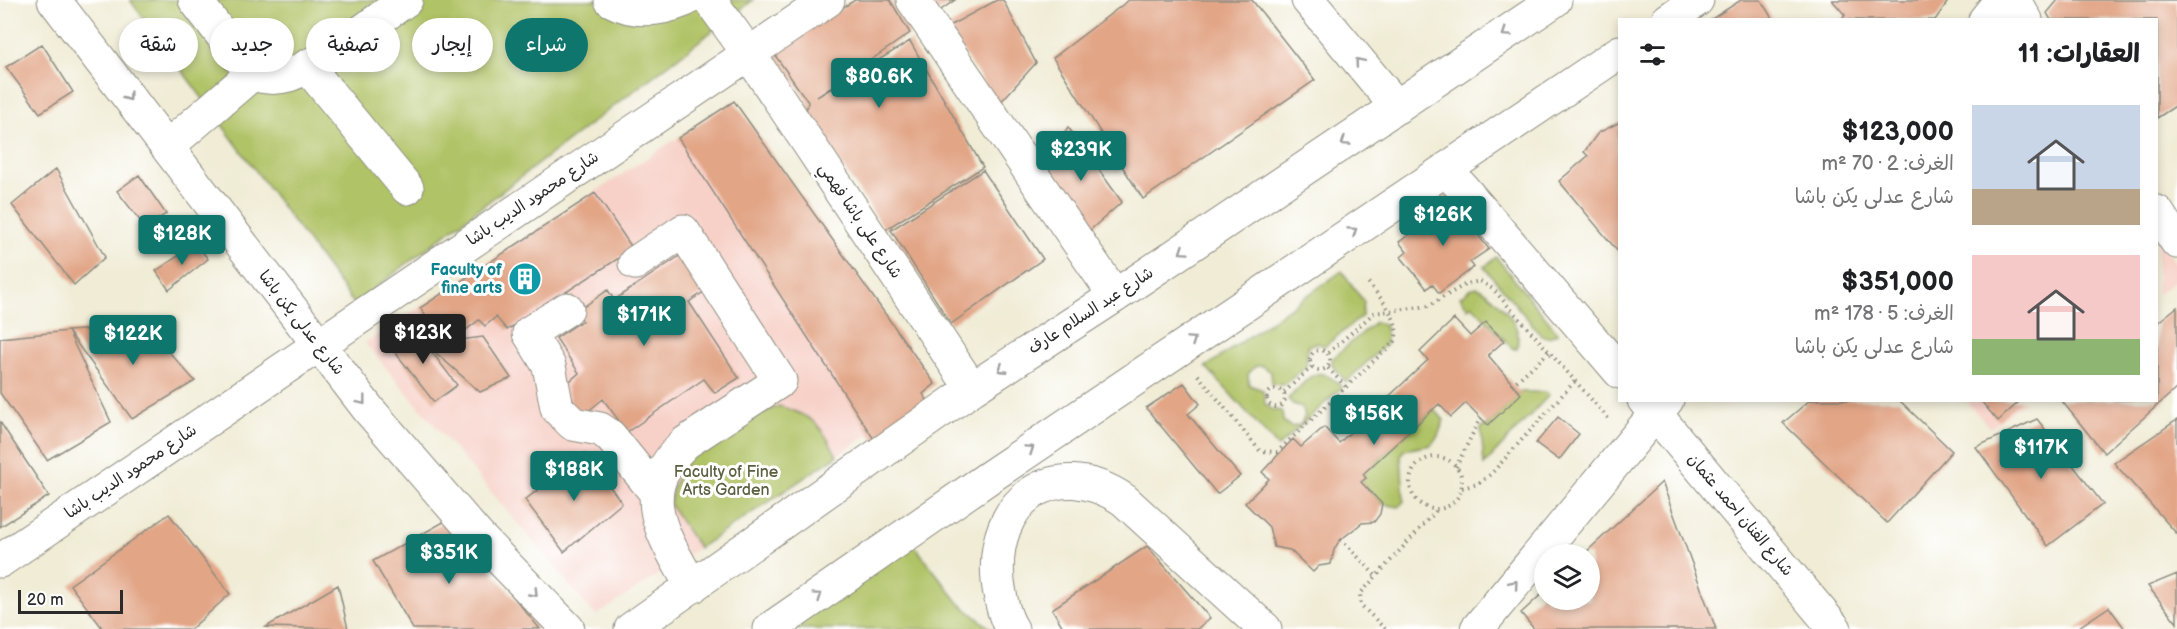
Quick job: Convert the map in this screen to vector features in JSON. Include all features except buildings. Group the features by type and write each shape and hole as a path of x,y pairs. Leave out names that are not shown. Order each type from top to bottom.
{"street":[{"name":"شارع عدلى يكن باشا","path":"54,0 318,344 423,475 568,629"},
{"path":"195,0 252,74 277,78 306,66"},
{"path":"379,18 406,0"},
{"path":"611,0 634,8 653,9 685,0"},
{"name":"شارع على باشا فهمي","path":"710,0 749,54 972,389"},
{"name":"شارع محمود الديب باشا","path":"0,561 828,0"},
{"path":"913,0 1115,296"},
{"path":"1308,0 1397,107"},
{"name":"شارع عبد السلام عارف","path":"631,629 972,389 1115,296 1555,0"},
{"path":"1671,18 1697,0"},
{"path":"1987,18 2001,0"},
{"path":"2013,0 2025,18"},
{"path":"770,629 1178,349 1618,53"},
{"path":"312,72 407,188"},
{"path":"166,147 252,74"},
{"path":"1446,169 1618,370"},
{"path":"2158,214 2177,242"},
{"path":"635,263 683,231 780,381 685,443 669,462 656,493 658,523 692,587"},
{"path":"567,309 529,333 549,366 557,408 573,424 591,426 610,436 656,493"},
{"path":"1477,629 1631,444 1656,405"},
{"name":"شارع الفنان احمد عثمان","path":"1656,405 1835,629"},
{"path":"988,478 1016,507"},
{"path":"1012,629 999,590 997,550 1003,527 1016,507 1030,494 1048,484 1068,481 1088,482 1107,489 1124,500 1265,629"}],"path":[{"path":"1178,349 1260,452 1269,454 1284,447 1395,340 1396,328 1390,311 1367,281"},
{"path":"1328,353 1374,313 1428,306 1466,284 1480,281 1493,289 1631,444"},
{"path":"1316,350 1328,353 1331,358 1328,368 1317,371 1312,367 1310,361 1316,350"},
{"path":"1512,385 1549,352"},
{"path":"1284,392 1272,389 1268,393 1269,404 1280,407 1284,403 1284,392 1312,367"},
{"path":"1328,368 1347,388"},
{"path":"1462,488 1478,484 1491,474 1575,381"},
{"path":"1456,466 1481,417"},
{"path":"1435,457 1456,466 1461,476 1462,488 1457,499 1448,507 1437,510 1425,507 1416,500 1410,490 1410,479 1414,468 1423,460 1435,457"},
{"path":"1385,629 1361,605 1360,594 1437,510"},
{"path":"1341,539 1376,576"}],"shaded area":[{"path":"734,101 935,384 923,394 932,407 877,444 869,434 596,616 365,343"},
{"path":"2158,237 2177,265 2177,279 2158,294"},
{"path":"1967,402 2024,402 1990,428"}],"green space":[{"path":"130,0 753,0 354,304 183,72 198,72 198,18 143,18"},
{"path":"1496,257 1558,333 1549,337 1542,336 1484,267"},
{"path":"1342,271 1364,302 1362,316 1325,346 1316,343 1308,346 1306,367 1283,385 1272,384 1271,372 1262,366 1256,366 1248,374 1249,385 1263,390 1265,404 1273,410 1282,411 1283,421 1291,427 1300,425 1305,416 1302,407 1293,404 1288,399 1308,379 1314,375 1325,375 1342,387 1278,447 1206,367"},
{"path":"1477,287 1493,298 1512,320 1518,333 1517,349 1512,348 1472,305 1468,308 1460,297 1470,289"},
{"path":"1375,322 1386,326 1386,344 1346,382 1332,365 1332,359"},
{"path":"1519,392 1546,392 1549,395 1484,465 1481,428 1488,425 1520,394"},
{"name":"Faculty of Fine Arts Garden","path":"779,406 815,423 826,436 837,456 699,548 670,505 681,468 696,451 718,436"},
{"path":"1434,409 1444,420 1438,436 1431,445 1404,450 1401,455 1404,501 1399,507 1382,504 1361,482 1366,478 1363,474"},
{"path":"902,537 918,550 959,603 991,629 778,629"}],"place":[{"name":"Faculty of fine arts","path":"525,279"}]}
